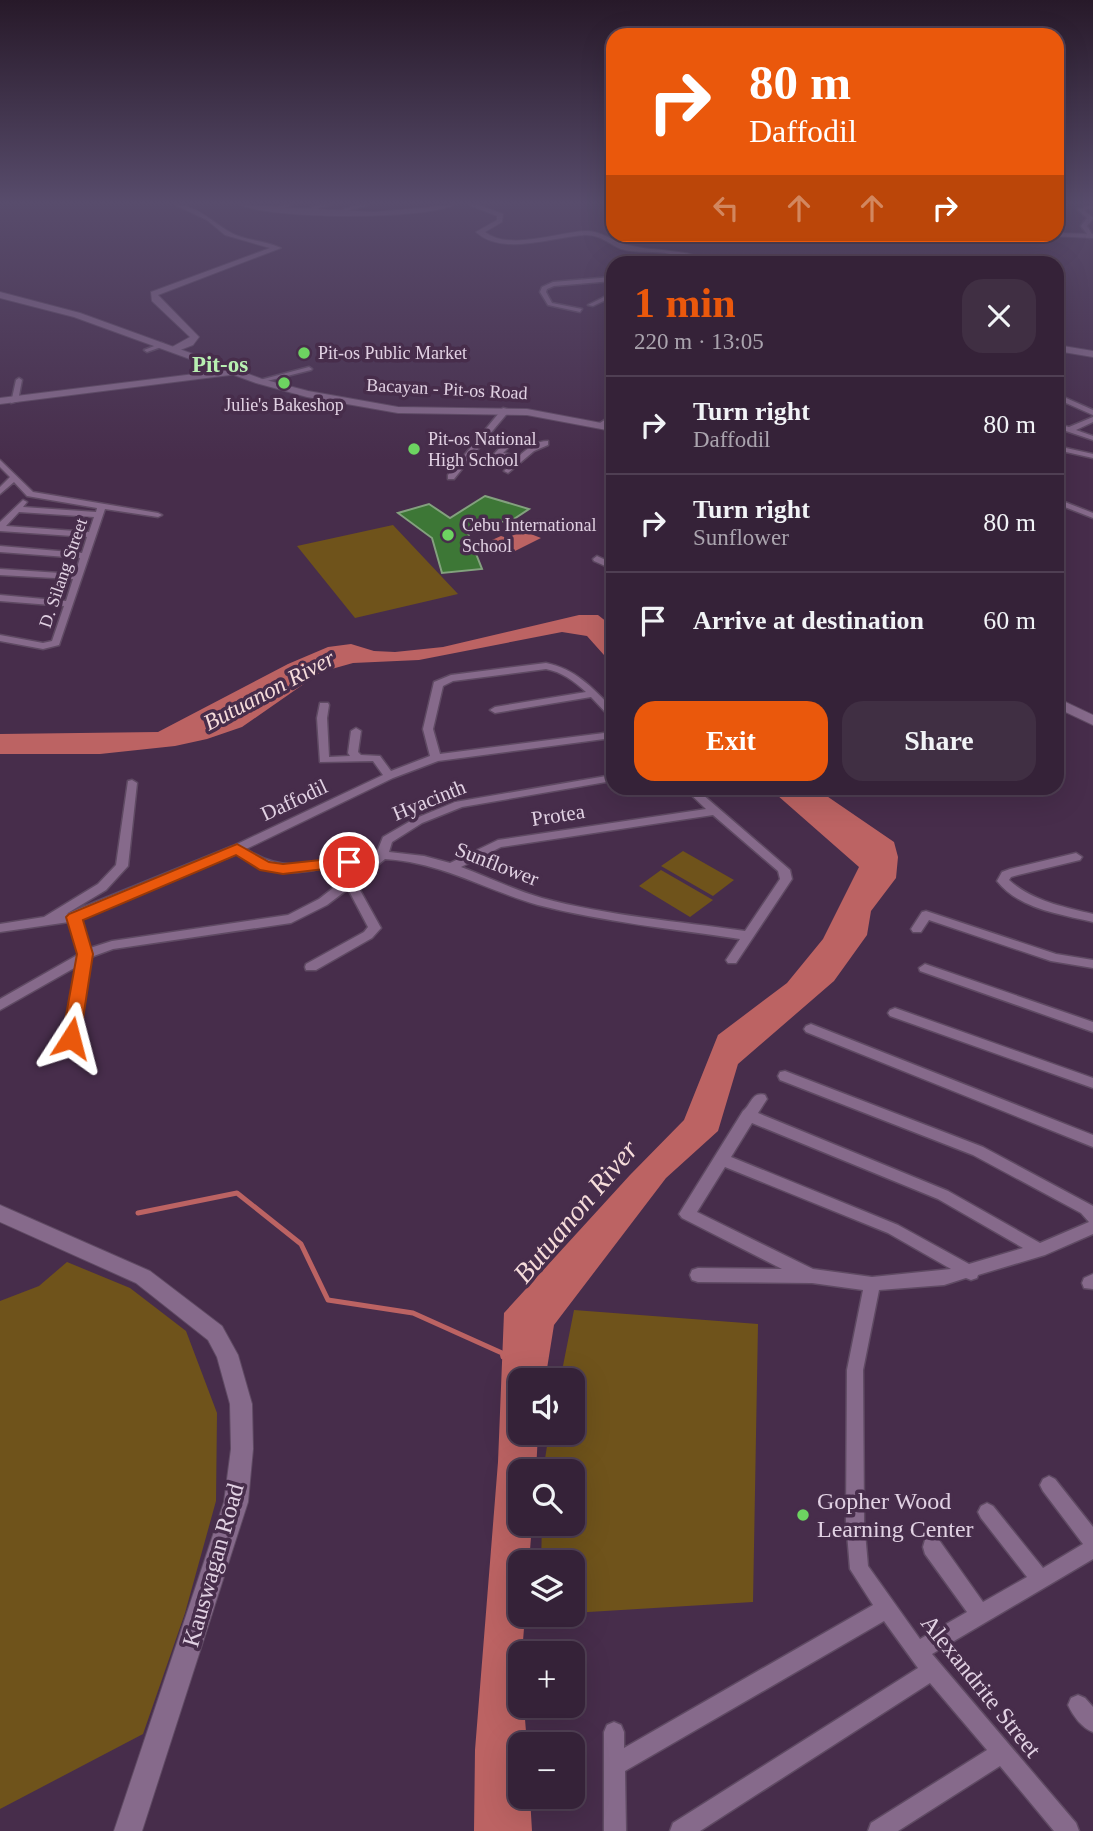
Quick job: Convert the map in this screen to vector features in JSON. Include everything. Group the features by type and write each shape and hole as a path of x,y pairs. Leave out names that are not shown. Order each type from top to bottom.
{"main road":[{"name":"Bacayan - Pit-os Road","path":"0,295 77,315 260,381 374,407 506,410 606,424"},
{"path":"1064,706 1093,721"}],"street":[{"path":"164,290 154,294 155,299 195,337 190,343 175,349"},
{"path":"543,290 551,304 580,310"},
{"path":"591,305 606,298"},
{"path":"147,350 162,345"},
{"path":"1064,349 1093,354"},
{"path":"260,381 309,369"},
{"path":"0,401 235,372"},
{"path":"14,401 19,380"},
{"path":"1064,400 1093,413"},
{"path":"451,477 506,410"},
{"path":"1069,430 1093,419"},
{"path":"1064,428 1093,438"},
{"path":"484,440 510,440 498,454 521,458"},
{"path":"508,471 521,458 545,443"},
{"path":"1064,450 1093,456"},
{"path":"0,462 30,494 101,510"},
{"path":"0,492 13,478"},
{"path":"0,528 30,494"},
{"path":"1064,504 1093,516"},
{"path":"0,512 101,510 158,515"},
{"name":"D. Silang Street","path":"0,638 49,646 56,643 101,510"},
{"path":"0,528 92,535"},
{"path":"0,549 10,563 78,577"},
{"path":"10,563 86,556"},
{"path":"597,559 606,563"},
{"path":"0,598 69,604"},
{"path":"436,758 428,729 438,684 451,678 546,666 559,667 606,707"},
{"path":"495,709 593,694"},
{"path":"324,705 324,760 376,758 389,776"},
{"path":"356,731 353,753 358,758"},
{"name":"Daffodil","path":"0,928 74,917 237,849 389,776 436,758 606,736"},
{"name":"Hyacinth","path":"0,1005 84,956 112,945 291,919 323,902 350,882 382,855 387,840 396,833 459,804 606,779"},
{"path":"46,920 102,887 122,866 132,783"},
{"path":"697,795 784,870 786,879 732,960"},
{"name":"Protea","path":"454,866 498,844 714,811"},
{"name":"Sunflower","path":"237,849 258,863 283,869 316,867 382,855 423,858 454,866 544,902 749,936"},
{"path":"1076,857 1014,872 1006,875 1003,881 1009,888 1047,906 1093,918"},
{"path":"311,967 369,935 375,928 350,882"},
{"path":"917,929 926,915 1055,958 1093,964"},
{"path":"71,1038 84,956 74,917"},
{"path":"925,968 1093,1027"},
{"path":"895,1013 1093,1083"},
{"path":"811,1029 993,1104 1093,1141"},
{"path":"785,1076 978,1151 1086,1209 1093,1217"},
{"path":"760,1099 687,1214 812,1276"},
{"path":"748,1115 943,1195 1040,1250"},
{"path":"722,1160 893,1228 971,1273"},
{"name":"Kauswagan Road","path":"0,1213 143,1277 203,1321 215,1333 227,1355 241,1404 242,1449 236,1502 128,1831"},
{"path":"698,1275 812,1276 873,1284 971,1273 1040,1250 1093,1227"},
{"path":"859,1569 855,1507 855,1370 873,1284"},
{"path":"1049,1485 1093,1542"},
{"path":"988,1512 1038,1578"},
{"path":"932,1547 980,1614"},
{"path":"917,1652 1038,1578 1093,1549"},
{"name":"Alexandrite Street","path":"859,1569 917,1652 1064,1830"},
{"path":"615,1765 885,1609"},
{"path":"681,1831 933,1670"},
{"path":"1079,1705 1093,1722"},
{"path":"614,1732 615,1831"},
{"path":"879,1831 1001,1753"}],"shaded area":[{"path":"393,525 458,594 355,618 297,546"},
{"path":"683,851 734,880 713,896 661,866"},
{"path":"661,870 713,900 690,917 639,886"},
{"path":"67,1262 130,1288 186,1331 217,1413 216,1501 185,1613 143,1734 0,1809 0,1301 39,1286"},
{"path":"574,1310 758,1324 753,1602 585,1612 585,1550 541,1550 542,1536 585,1536 585,1459 545,1459 547,1445 585,1445 585,1368 563,1368"}],"water":[{"path":"523,531 541,538 515,551 492,540 501,536 507,538"},
{"name":"Butuanon River","path":"579,615 598,615 606,621 606,657 587,636 562,632 419,660 353,663 321,672 242,727 207,739 175,746 100,754 0,754 0,734 158,732 288,664 328,647 351,644 374,651 395,652 443,647"},
{"path":"777,795 825,795 894,842 898,857 896,878 871,911 867,935 834,981 738,1064 718,1131 666,1178 554,1325 547,1368 508,1368 508,1445 537,1445 537,1459 508,1459 508,1536 531,1536 530,1550 508,1550 508,1627 524,1627 523,1641 508,1641 508,1718 525,1718 526,1732 508,1732 508,1809 531,1809 532,1831 474,1831 475,1750 498,1462 504,1313 684,1120 718,1035 787,983 823,939 859,867"}],"building":[{"name":"Cebu International School","path":"485,496 529,509 508,523 501,521 467,531 482,569 442,573 432,538 398,513 429,504 450,518"}],"waterway":[{"path":"138,1213 237,1193 301,1244 328,1300 413,1313 502,1353 503,1357"}],"place":[{"name":"Pit-os Public Market","path":"304,353"},
{"name":"Julie's Bakeshop","path":"284,383"},
{"name":"Pit-os National High School","path":"414,449"},
{"name":"Cebu International School","path":"448,535"},
{"name":"Gopher Wood Learning Center","path":"803,1515"}],"district":[{"name":"Pit-os","path":"220,364"}],"route":[{"path":"71,1038 85,954 74,917 237,849 265,867 283,869 349,862"}]}
